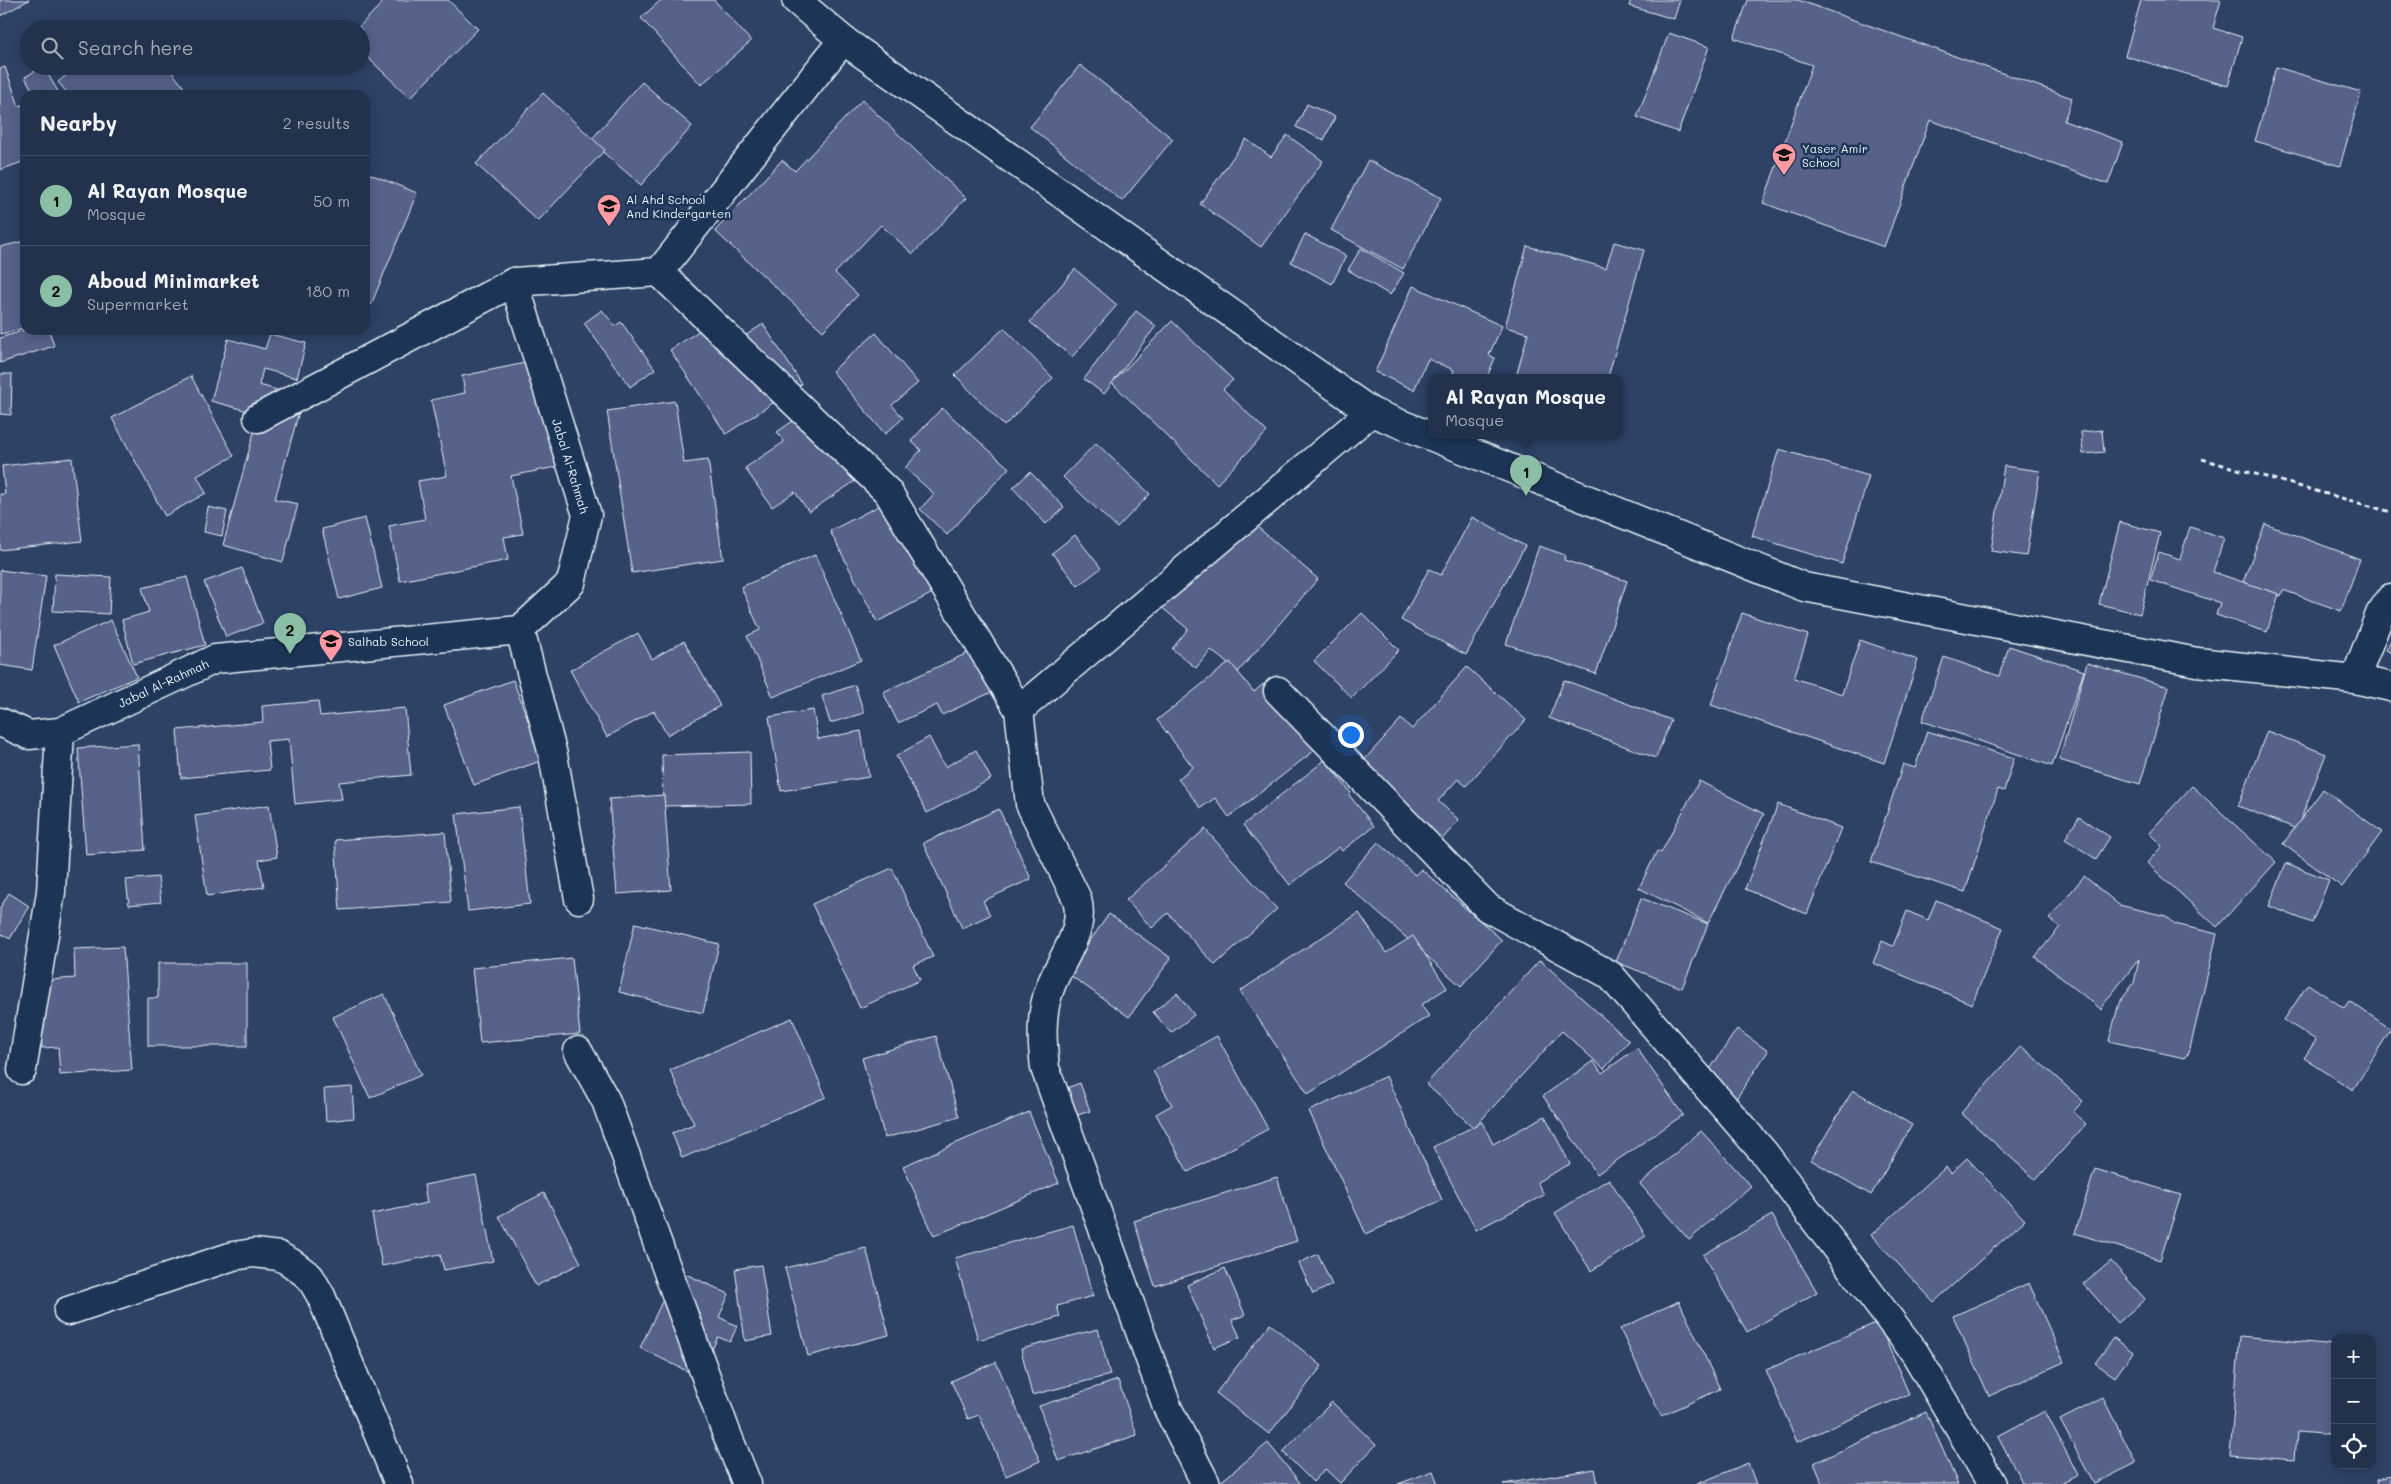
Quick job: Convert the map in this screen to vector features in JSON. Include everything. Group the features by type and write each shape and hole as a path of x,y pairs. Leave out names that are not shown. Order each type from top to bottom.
{"street":[{"path":"796,0 844,40 1371,412 1428,435"},
{"path":"258,418 514,282 659,272 844,40"},
{"path":"659,272 888,492 1019,710 1030,804 1077,899 1079,915 1077,931 1049,989 1045,1006 1042,1041 1045,1068 1168,1409 1206,1484"},
{"name":"Jabal Al-Rahmah","path":"0,722 29,735 60,732 215,659 520,630 571,583 587,515 514,282"},
{"path":"1019,710 1371,412"},
{"path":"1438,439 1804,586 2197,662 2355,679 2391,687"},
{"path":"2355,679 2380,614 2391,598"},
{"path":"520,630 552,755 579,899"},
{"path":"1278,691 1488,908 1610,975 1765,1154 1910,1345 1992,1484"},
{"path":"22,1070 51,892 60,732"},
{"path":"578,1051 606,1101 722,1422 747,1484"},
{"path":"68,1311 233,1256 267,1253 290,1262 310,1277 321,1296 399,1484"}],"path":[{"path":"2202,459 2391,512"}],"building":[{"path":"0,0 29,0 0,16"},
{"path":"385,0 448,0 478,29 410,98 370,60 370,20 366,20"},
{"path":"661,0 714,0 751,41 701,85 641,18"},
{"path":"1631,0 1680,0 1674,19 1629,6"},
{"path":"1748,0 1798,0 2072,98 2064,121 2123,142 2108,184 1930,120 1884,247 1763,203 1812,65 1734,38"},
{"path":"2141,0 2221,0 2213,28 2242,37 2228,86 2125,56"},
{"path":"1669,33 1709,47 1678,132 1637,117"},
{"path":"1080,65 1173,139 1122,201 1030,127"},
{"path":"5,67 20,106 20,163 0,170 0,69"},
{"path":"2276,67 2361,92 2340,166 2255,141"},
{"path":"28,75 48,75 57,90 32,90 25,77"},
{"path":"66,75 174,75 186,90 65,90 58,82"},
{"path":"642,82 692,126 641,185 590,141"},
{"path":"543,93 605,150 538,221 476,164"},
{"path":"862,100 966,198 913,254 881,225 835,273 858,295 823,331 715,231 782,160 795,171"},
{"path":"1307,104 1335,117 1324,140 1296,127"},
{"path":"1287,135 1323,161 1261,247 1200,204 1246,139 1271,157"},
{"path":"1368,160 1441,198 1403,269 1331,230"},
{"path":"370,174 417,193 370,305"},
{"path":"1305,234 1346,256 1332,284 1291,262"},
{"path":"20,242 20,329 0,334 0,247"},
{"path":"1614,242 1644,250 1609,374 1517,374 1528,333 1505,327 1527,246 1606,268"},
{"path":"1361,248 1404,273 1390,295 1348,270"},
{"path":"1075,269 1117,305 1072,357 1030,322"},
{"path":"1413,286 1502,326 1489,355 1495,358 1488,374 1452,374 1454,370 1428,359 1414,390 1375,372"},
{"path":"602,310 615,326 621,322 655,369 630,387 584,323"},
{"path":"1136,311 1156,326 1104,394 1084,379"},
{"path":"723,315 739,340 763,324 802,384 726,434 670,350"},
{"path":"1172,321 1233,380 1223,389 1267,432 1217,484 1112,383"},
{"path":"1004,328 1053,378 1004,426 955,375"},
{"path":"20,332 20,335 51,335 54,346 0,363 0,338"},
{"path":"876,333 918,383 892,405 903,418 885,434 832,371"},
{"path":"270,335 306,343 297,378 263,369 259,385 303,397 275,499 298,504 283,562 223,545 259,414 211,401 228,339 265,349"},
{"path":"540,360 561,466 511,476 523,534 504,537 508,560 400,581 389,526 425,519 418,481 447,476 431,400 465,393 462,376"},
{"path":"0,374 12,374 11,415 0,414"},
{"path":"191,376 234,456 197,476 206,493 165,516 112,418"},
{"path":"675,401 684,463 708,460 723,559 632,573 607,411"},
{"path":"816,405 864,475 809,512 795,492 772,507 745,468 784,442 777,432"},
{"path":"942,408 1009,468 947,535 920,509 934,494 905,468 921,450 911,441"},
{"path":"2102,430 2104,452 2083,454 2081,432"},
{"path":"1096,443 1150,494 1117,528 1063,477"},
{"path":"1779,449 1869,476 1842,564 1752,536"},
{"path":"72,458 82,541 0,550 0,494 5,494 2,466"},
{"path":"2004,466 2040,471 2026,556 1991,551"},
{"path":"1030,472 1064,507 1046,524 1013,488"},
{"path":"902,494 948,585 877,622 830,531"},
{"path":"208,507 227,511 222,536 204,532"},
{"path":"1240,512 1318,579 1238,672 1211,650 1196,668 1172,649 1188,629 1160,606"},
{"path":"1472,517 1525,546 1466,655 1401,620 1429,569 1441,575"},
{"path":"365,518 382,588 339,599 322,529"},
{"path":"2120,522 2160,533 2140,614 2099,604"},
{"path":"2265,524 2360,559 2341,611 2283,590 2281,596 2243,582"},
{"path":"2190,527 2224,538 2213,572 2279,594 2267,632 2216,615 2220,603 2150,580 2159,552 2180,559"},
{"path":"1075,535 1101,568 1078,586 1052,553"},
{"path":"1539,546 1565,555 1564,560 1627,581 1596,674 1506,644"},
{"path":"815,555 861,660 773,697 747,636 760,630 741,587"},
{"path":"242,568 263,623 226,637 204,582"},
{"path":"0,570 46,576 32,670 0,665"},
{"path":"55,574 111,577 109,614 53,611"},
{"path":"187,577 205,645 133,664 122,620 149,612 142,588"},
{"path":"1362,613 1399,650 1352,698 1314,661"},
{"path":"1742,613 1808,635 1794,678 1842,694 1860,640 1918,660 1884,763 1711,705"},
{"path":"111,620 137,677 79,702 54,645"},
{"path":"638,633 652,659 684,641 720,706 667,735 654,711 607,737 570,670"},
{"path":"2391,640 2391,653 2386,650"},
{"path":"2009,646 2084,671 2052,766 1922,721 1944,657 1999,676"},
{"path":"972,651 992,692 942,715 937,705 898,723 883,692"},
{"path":"1230,662 1254,692 1263,684 1315,750 1229,817 1215,798 1201,808 1178,779 1193,767 1157,720"},
{"path":"2087,663 2169,687 2140,784 2059,760"},
{"path":"1467,667 1526,720 1466,786 1458,779 1438,801 1459,820 1431,852 1348,778 1401,719 1412,729"},
{"path":"513,680 543,760 474,785 444,705"},
{"path":"1564,680 1671,720 1656,758 1549,718"},
{"path":"855,685 864,713 830,723 822,696"},
{"path":"318,701 320,716 405,708 411,775 339,782 342,799 295,804 289,739 267,741 270,770 181,778 177,730 263,722 262,706"},
{"path":"813,710 818,739 861,731 869,777 781,791 769,717"},
{"path":"1927,731 2014,758 2004,791 1998,789 1965,892 1871,862 1903,764 1915,768"},
{"path":"2267,731 2326,754 2297,829 2238,806"},
{"path":"929,737 945,767 976,750 991,779 927,813 896,756"},
{"path":"138,744 145,850 86,855 78,748"},
{"path":"750,752 751,804 663,806 662,755"},
{"path":"1325,760 1351,793 1349,795 1374,826 1342,851 1339,847 1290,885 1243,825"},
{"path":"1699,781 1764,814 1708,923 1639,888 1657,851 1661,853"},
{"path":"2192,786 2276,862 2217,927 2147,863 2162,846 2149,833"},
{"path":"2323,789 2382,832 2342,887 2283,844"},
{"path":"664,795 671,890 617,894 609,799"},
{"path":"1778,804 1841,828 1807,914 1745,889"},
{"path":"269,805 277,857 259,860 264,887 207,896 195,816"},
{"path":"519,807 530,904 468,911 456,814"},
{"path":"999,809 1031,879 983,901 990,915 962,928 923,843"},
{"path":"2079,817 2110,837 2096,859 2065,839"},
{"path":"1205,829 1277,909 1215,965 1168,913 1152,928 1126,900"},
{"path":"445,832 451,902 340,910 335,840"},
{"path":"1378,842 1415,875 1421,869 1502,940 1461,986 1343,882"},
{"path":"2286,863 2329,880 2312,923 2269,906"},
{"path":"892,868 933,957 913,965 920,980 860,1008 812,904"},
{"path":"2084,876 2119,905 2166,916 2175,924 2217,934 2189,1053 2184,1058 2109,1041 2119,1003 2134,983 2139,959 2103,1005 2102,1010 2035,957 2060,927 2049,919"},
{"path":"158,877 161,902 129,905 126,880"},
{"path":"9,893 29,906 10,939 0,933 0,908"},
{"path":"1641,898 1708,924 1682,988 1616,962"},
{"path":"1936,900 2003,928 1972,1004 1873,963 1882,941 1893,946 1907,911 1928,920"},
{"path":"1359,913 1386,953 1413,936 1447,988 1421,1005 1429,1016 1308,1094 1240,991"},
{"path":"1109,914 1171,958 1129,1017 1067,973"},
{"path":"635,923 719,944 703,1013 619,992"},
{"path":"123,947 132,1070 60,1075 58,1047 42,1048 37,981 75,978 74,949"},
{"path":"572,958 580,1034 480,1043 472,968"},
{"path":"1540,960 1629,1041 1604,1069 1562,1031 1474,1128 1426,1084"},
{"path":"158,963 247,963 247,1046 148,1046 148,998 158,998"},
{"path":"2308,984 2344,1008 2349,1001 2391,1029 2353,1090 2304,1058 2316,1040 2284,1020"},
{"path":"1177,993 1194,1015 1171,1033 1153,1012"},
{"path":"384,994 421,1075 370,1098 333,1017"},
{"path":"792,1018 826,1097 682,1158 672,1133 694,1124 670,1070"},
{"path":"1737,1029 1768,1051 1732,1105 1700,1084"},
{"path":"936,1036 959,1117 885,1138 862,1058"},
{"path":"1217,1036 1268,1129 1188,1172 1156,1114 1172,1105 1153,1071"},
{"path":"2021,1046 2083,1101 2073,1112 2086,1124 2036,1180 1961,1113"},
{"path":"1637,1048 1683,1115 1597,1174 1543,1096 1593,1061 1602,1073"},
{"path":"1386,1076 1442,1200 1366,1234 1309,1111"},
{"path":"1080,1083 1090,1111 1066,1119 1056,1092"},
{"path":"352,1087 354,1118 326,1121 324,1089"},
{"path":"1853,1090 1912,1125 1871,1195 1811,1160"},
{"path":"1029,1112 1059,1183 934,1236 903,1166"},
{"path":"1545,1116 1570,1164 1537,1182 1544,1195 1476,1230 1433,1147 1482,1122 1493,1144"},
{"path":"1701,1131 1751,1186 1689,1240 1640,1184"},
{"path":"1967,1158 2025,1220 1934,1302 1871,1235 1946,1167 1951,1173"},
{"path":"2095,1169 2181,1195 2160,1260 2075,1233"},
{"path":"476,1175 493,1261 444,1270 440,1254 382,1266 372,1214 427,1203 424,1185"},
{"path":"1277,1177 1297,1241 1155,1286 1134,1221"},
{"path":"1609,1179 1646,1236 1591,1271 1555,1213"},
{"path":"544,1193 581,1263 536,1286 499,1216"},
{"path":"1772,1215 1817,1292 1747,1332 1703,1255"},
{"path":"1073,1225 1093,1296 1057,1306 1060,1317 978,1340 955,1258"},
{"path":"866,1248 889,1335 808,1356 785,1268"},
{"path":"1318,1254 1332,1285 1313,1294 1299,1263"},
{"path":"2111,1261 2145,1299 2118,1323 2084,1284"},
{"path":"761,1265 772,1336 745,1341 735,1269"},
{"path":"1225,1268 1245,1315 1232,1320 1240,1337 1214,1348 1187,1285"},
{"path":"677,1270 729,1294 719,1317 737,1326 730,1342 718,1337 699,1377 640,1348"},
{"path":"2029,1283 2064,1362 1989,1396 1953,1316"},
{"path":"1679,1301 1720,1389 1661,1416 1620,1329"},
{"path":"1878,1322 1909,1394 1797,1442 1766,1370"},
{"path":"1270,1324 1322,1366 1269,1434 1216,1393"},
{"path":"1098,1329 1110,1375 1032,1395 1021,1349"},
{"path":"2240,1336 2331,1345 2331,1435 2297,1432 2295,1460 2230,1455"},
{"path":"2114,1338 2133,1352 2115,1377 2095,1363"},
{"path":"996,1362 1040,1461 1006,1476 979,1415 968,1419 951,1381"},
{"path":"1118,1380 1137,1435 1058,1461 1039,1406"},
{"path":"2103,1398 2136,1463 2094,1484 2060,1420"},
{"path":"1332,1402 1376,1445 1340,1483 1325,1469 1313,1482 1283,1452"},
{"path":"2045,1411 2078,1475 2061,1484 2023,1484 1998,1436"},
{"path":"1926,1412 1958,1484 1823,1484 1814,1463"},
{"path":"1268,1443 1301,1484 1218,1484"},
{"path":"1748,1463 1756,1484 1697,1484"},
{"path":"1595,1469 1598,1484 1503,1484"},
{"path":"1433,1471 1438,1484 1398,1484"},
{"path":"2391,1476 2391,1484 2379,1484 2378,1479"}],"place":[{"name":"Yaser Amir School","path":"1784,176"},
{"name":"Al Ahd School And Kindergarten","path":"609,227"},
{"name":"Al Rayan Mosque","path":"1526,496"},
{"name":"Aboud Minimarket","path":"290,654"},
{"name":"Salhab School","path":"331,662"}]}
